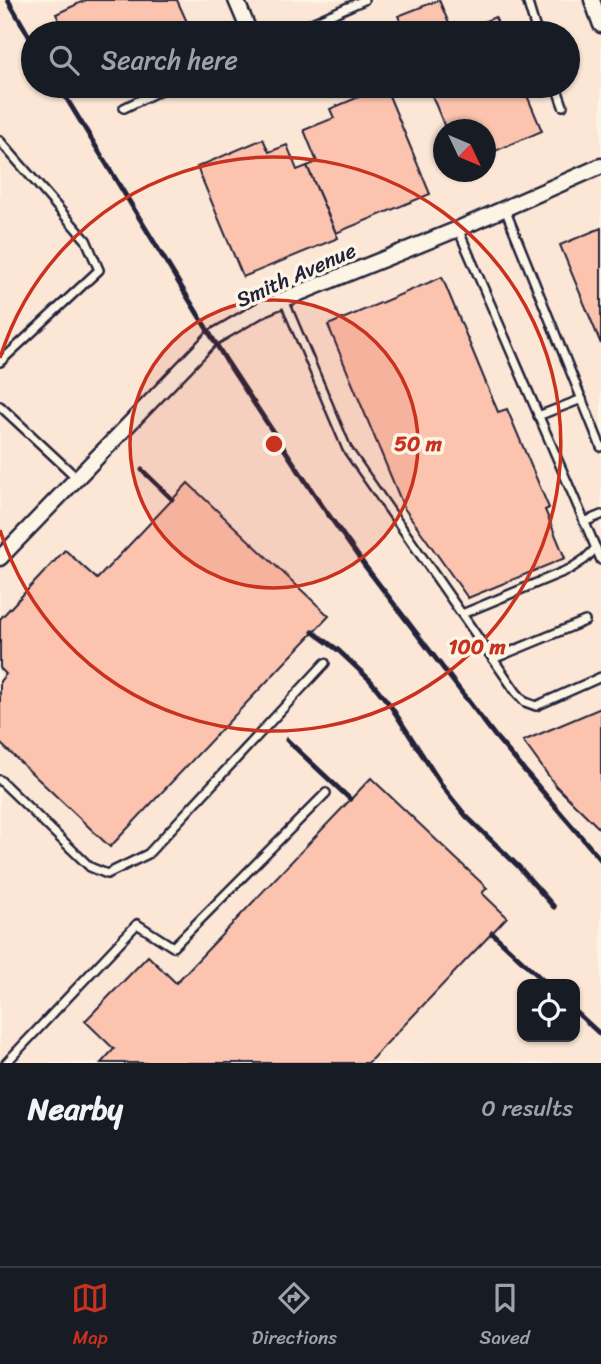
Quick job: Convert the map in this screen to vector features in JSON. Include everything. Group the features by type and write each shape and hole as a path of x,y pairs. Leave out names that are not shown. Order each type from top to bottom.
{"street":[{"path":"236,0 245,21"},
{"path":"592,0 601,24"},
{"name":"Smith Avenue","path":"0,558 212,338 265,307 458,229 601,166"}],"lane":[{"path":"316,21 364,0"},
{"path":"527,0 533,21"},
{"path":"124,108 144,98"},
{"path":"560,98 563,106"},
{"path":"0,141 86,240 99,270 0,362"},
{"path":"505,209 601,447"},
{"path":"458,229 601,560"},
{"path":"284,300 347,449 516,692 525,702 536,706 601,677"},
{"path":"538,416 582,399"},
{"path":"0,405 77,478"},
{"path":"584,522 601,516"},
{"path":"462,614 570,569 596,548"},
{"path":"493,659 585,621"},
{"path":"0,780 90,867 107,874 148,853 326,663"},
{"path":"6,1063 137,924 173,947 326,793"}],"shaded area":[{"path":"0,0 601,0 601,1063 0,1063"}],"building":[{"path":"86,0 177,0 187,21 59,21 56,14"},
{"path":"439,0 448,21 400,21 398,16"},
{"path":"356,98 390,98 430,194 336,233 307,166 317,162 304,130 334,118 330,109"},
{"path":"433,98 528,98 542,131 496,151 496,119 442,119"},
{"path":"263,139 269,152 287,145 297,170 307,166 338,238 243,277 197,167"},
{"path":"601,228 601,344 560,245"},
{"path":"442,277 498,412 507,409 549,508 545,510 565,558 468,598 404,508 328,325"},
{"path":"188,483 329,616 110,847 0,743 0,681 6,674 0,668 0,619 65,550 97,579"},
{"path":"601,708 601,830 556,786 523,741"},
{"path":"371,778 487,888 482,893 507,917 492,933 368,1063 101,1063 114,1049 85,1021 148,956 176,983"}],"railway":[{"path":"8,0 21,22"},
{"path":"66,98 227,362 318,500 495,736 601,860"},
{"path":"142,470 172,499"},
{"path":"313,632 338,650 370,680 390,705 445,790 466,816 518,866 554,907"},
{"path":"287,740 350,799"},
{"path":"492,933 542,979"},
{"path":"580,1016 601,1035"}]}
